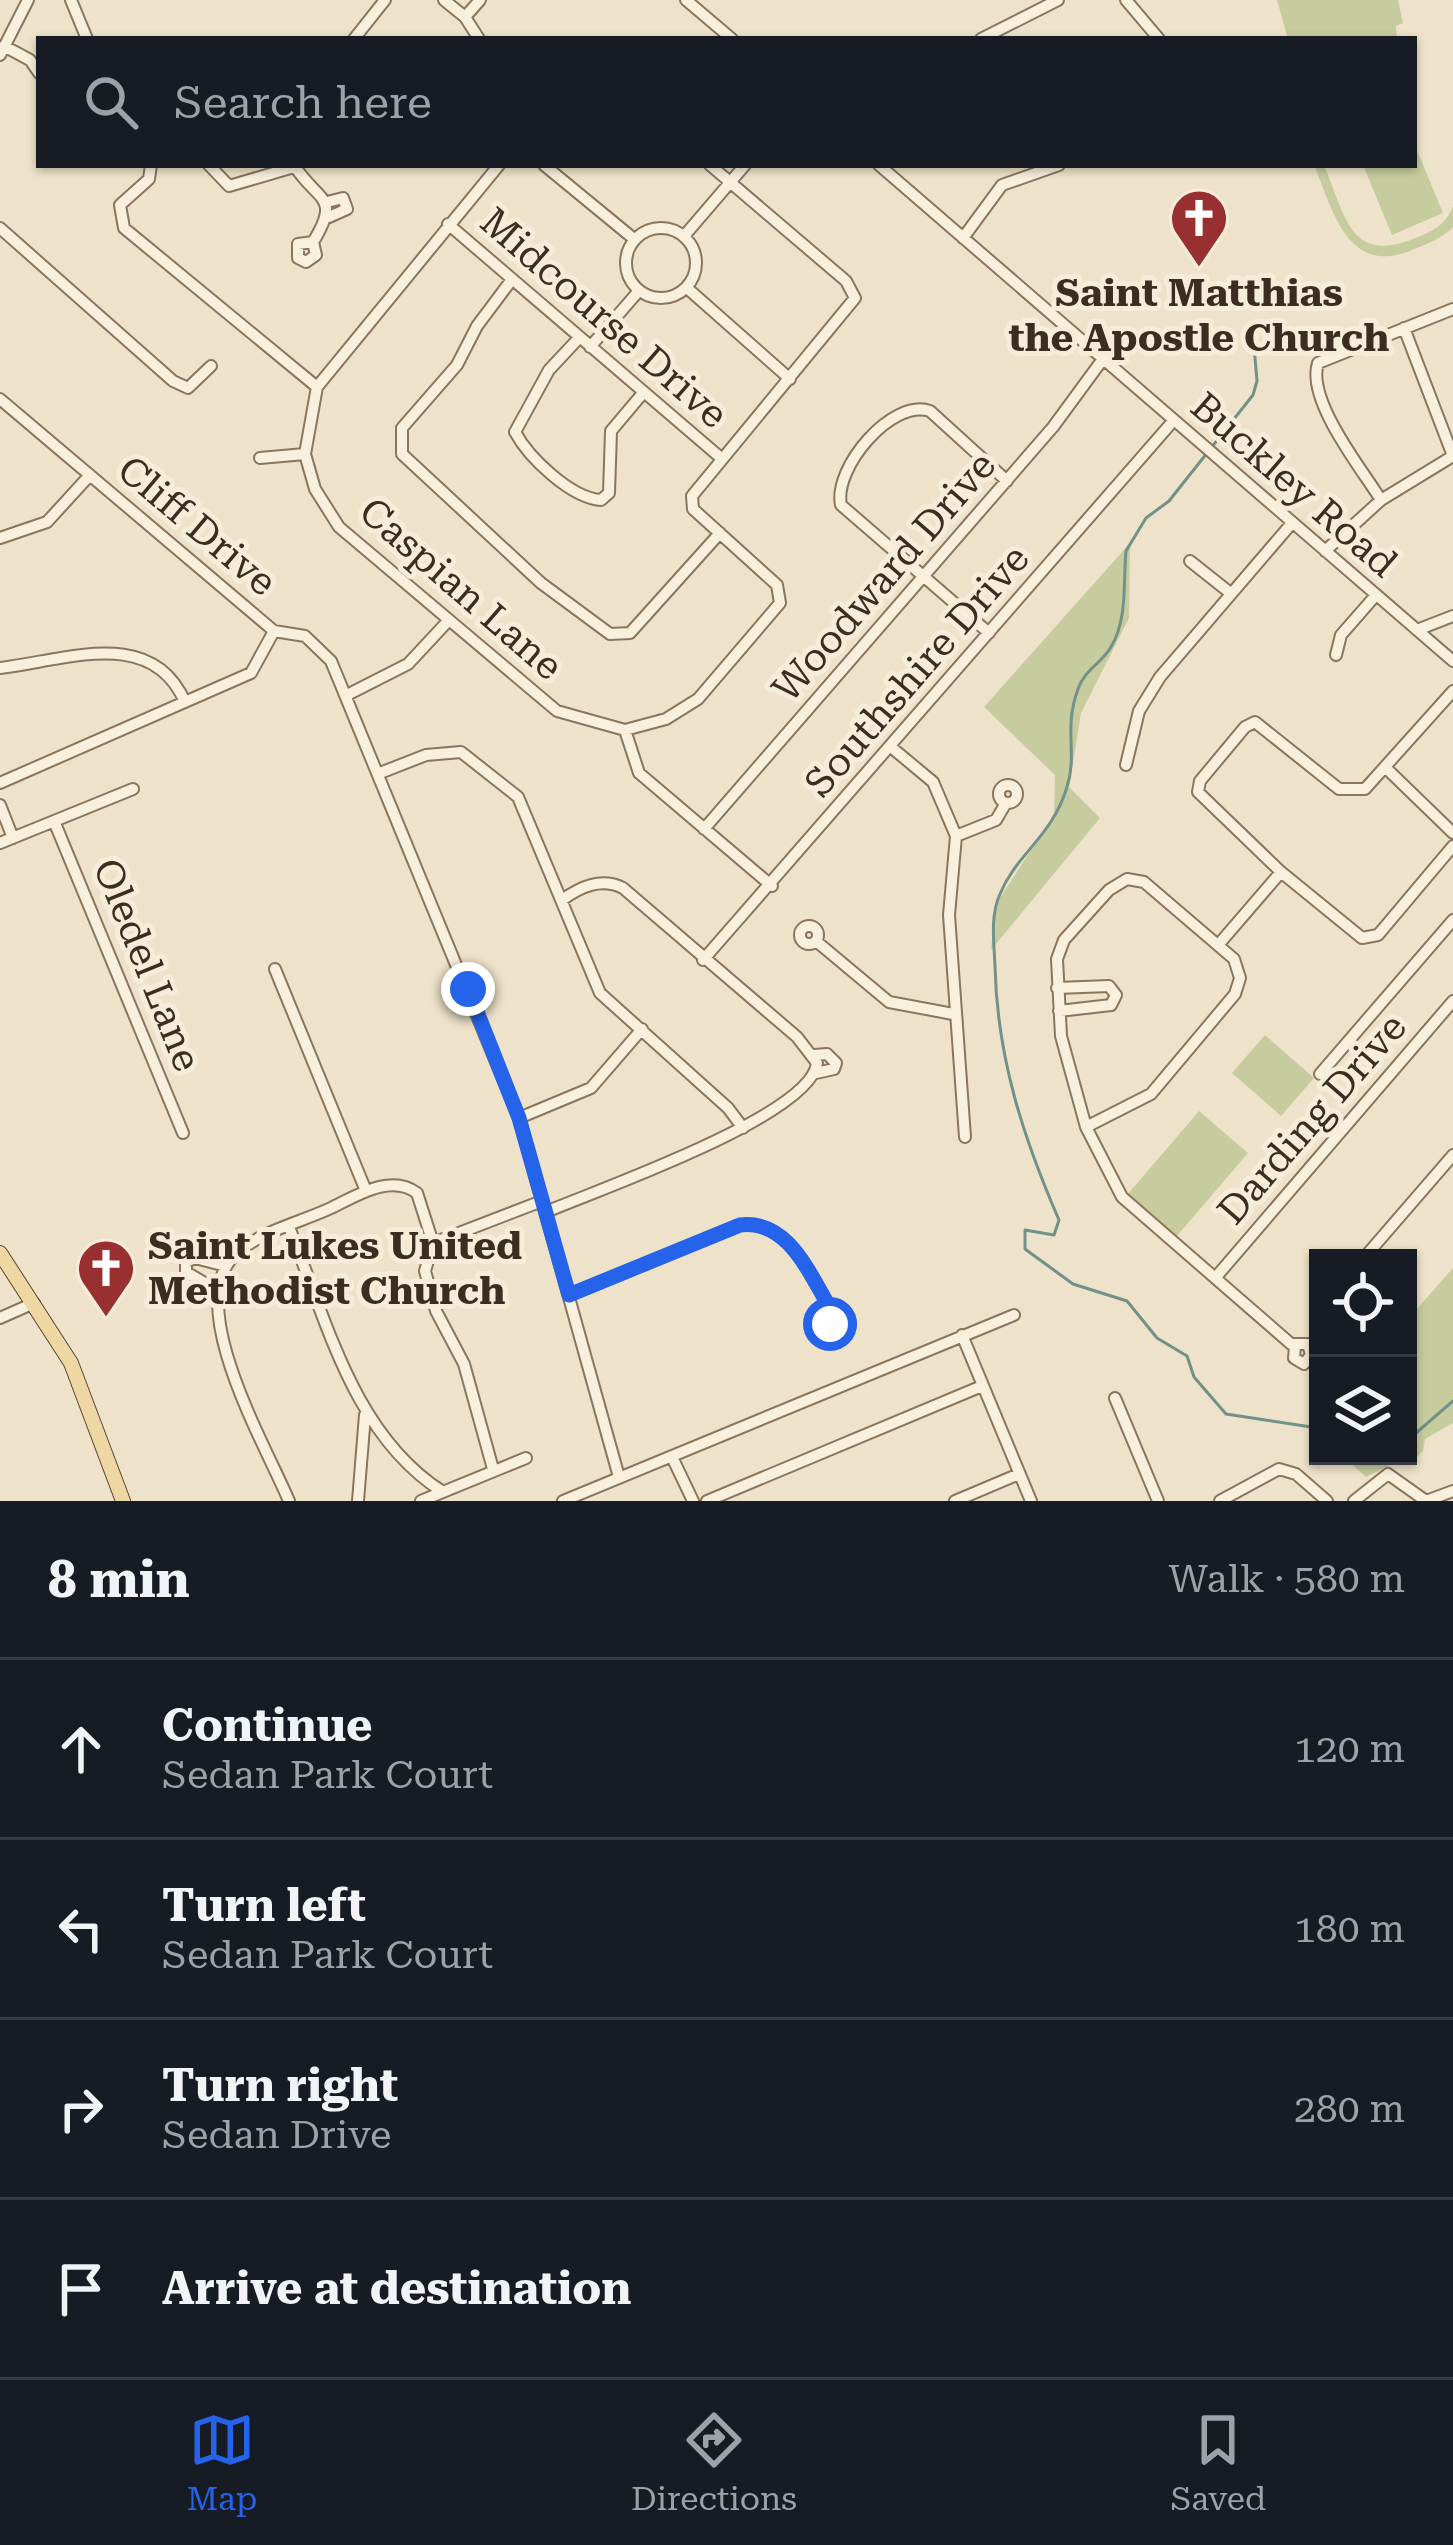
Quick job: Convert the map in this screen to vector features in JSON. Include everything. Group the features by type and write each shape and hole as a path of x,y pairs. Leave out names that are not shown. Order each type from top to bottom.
{"main road":[{"path":"0,1252 77,1376 123,1501"}],"street":[{"path":"28,0 2,51 30,60 36,69"},
{"path":"70,0 86,36"},
{"path":"356,36 385,0"},
{"path":"444,0 465,17 477,36"},
{"path":"465,17 480,0"},
{"path":"987,36 1058,0"},
{"path":"1131,1 1157,36"},
{"path":"695,3 729,36"},
{"path":"151,168 149,178 126,198 118,214 128,232 316,387"},
{"path":"212,168 229,186 288,168"},
{"path":"296,168 327,202 328,217 313,242"},
{"path":"260,458 305,454 316,387 496,168"},
{"path":"548,168 634,239"},
{"path":"714,168 846,281 855,298 721,458 691,503 777,585 780,603 698,698 666,718 626,730 640,773 772,886"},
{"path":"686,235 742,168"},
{"name":"Buckley Road","path":"882,168 1453,661"},
{"path":"963,238 993,193 1010,179 1048,168"},
{"path":"327,202 343,198 347,209 328,217"},
{"name":"Midcourse Drive","path":"448,224 510,282 721,458"},
{"path":"0,228 173,381 195,385 212,366"},
{"path":"661,228 686,235 697,255 695,275 687,287 660,298 637,292 625,271 634,239 661,228"},
{"path":"510,282 477,326 457,364 402,428 402,454 541,583 610,634 630,633 720,533"},
{"path":"687,287 790,379"},
{"path":"590,347 637,292"},
{"path":"1381,500 1331,422 1316,385 1318,363 1453,309"},
{"path":"1324,551 1381,500 1453,456 1404,328"},
{"path":"578,339 549,370 515,432 524,448 587,499 601,500 609,493 610,431 643,393"},
{"name":"Woodward Drive","path":"704,829 1007,481 1103,359"},
{"name":"Cliff Drive","path":"0,399 274,631 316,642 347,695 519,1118 619,1477"},
{"path":"989,633 841,505 837,487 844,470 899,410 916,406 931,411 1007,481"},
{"name":"Southshire Drive","path":"704,960 1174,420"},
{"name":"Caspian Lane","path":"305,454 314,489 339,527 557,711 626,730"},
{"path":"0,538 47,522 90,475"},
{"path":"1126,764 1138,711 1228,592 1292,523"},
{"path":"1190,561 1228,592"},
{"path":"1336,655 1341,634 1376,595"},
{"path":"1418,630 1453,616"},
{"path":"347,695 408,664 449,620"},
{"path":"0,783 250,673 274,631"},
{"path":"0,668 140,654 164,667 185,702"},
{"path":"1453,691 1366,789 1346,792 1265,725 1245,727 1200,781 1198,792 1281,872 1362,938 1378,935 1453,846"},
{"path":"891,747 933,782 956,836 950,915 953,1014 965,1137"},
{"path":"380,773 426,754 461,752 477,759 518,796 601,993 742,1128"},
{"path":"1387,769 1453,833"},
{"path":"0,843 133,789"},
{"path":"956,836 997,820 1006,803"},
{"path":"0,806 13,838"},
{"name":"Oledel Lane","path":"54,821 183,1133"},
{"path":"1219,944 1281,872"},
{"path":"1086,1127 1151,1094 1235,994 1240,978 1234,959 1144,882 1126,879 1109,890 1064,940 1057,958 1059,1011 1086,1127 1116,1190 1301,1345 1309,1338"},
{"path":"562,900 580,887 616,884 814,1055 816,1073"},
{"path":"1320,1074 1453,920"},
{"path":"816,941 889,1002 953,1014"},
{"path":"275,969 367,1191"},
{"path":"1057,988 1109,986 1116,994 1111,1005 1059,1011"},
{"name":"Darding Drive","path":"1216,1277 1453,1001"},
{"path":"519,1118 591,1088 642,1029"},
{"path":"433,1244 544,1207 742,1128 785,1106 816,1073 834,1069 836,1063 827,1054 814,1055"},
{"path":"1372,1249 1453,1155"},
{"path":"289,1501 217,1327 218,1291 226,1266 261,1237 367,1191 400,1184 417,1193 433,1244 424,1271 436,1311 464,1364 493,1469"},
{"path":"569,1295 740,1225 758,1223 777,1229 835,1316"},
{"path":"289,1227 365,1414 408,1466 443,1492"},
{"path":"218,1291 190,1276 186,1262 195,1258 226,1266"},
{"path":"0,1318 34,1303"},
{"path":"563,1501 1014,1316"},
{"path":"962,1335 1031,1501"},
{"path":"707,1501 982,1386"},
{"path":"1115,1398 1158,1501"},
{"path":"358,1501 365,1462 365,1414"},
{"path":"672,1457 693,1501"},
{"path":"421,1501 526,1458"},
{"path":"1220,1501 1279,1469 1296,1474 1327,1501"},
{"path":"955,1501 1019,1474"},
{"path":"1354,1501 1388,1474 1426,1501 1453,1491"}],"green space":[{"path":"1277,0 1398,0 1403,23 1396,26 1397,36 1287,36"},
{"path":"1417,150 1443,213 1392,235 1364,168 1417,168"},
{"path":"1315,168 1325,168 1354,231 1378,245 1418,237 1439,226 1453,206 1453,227 1439,238 1390,256 1372,255 1358,247 1336,219"},
{"path":"1130,543 1129,618 1081,713 1069,787 1100,818 991,950 995,906 1054,814 1055,775 984,707"},
{"path":"1265,1035 1314,1078 1281,1116 1232,1073"},
{"path":"1199,1111 1248,1153 1176,1237 1127,1195"},
{"path":"1453,1268 1453,1423 1425,1439 1417,1457 1417,1357 1417,1309"},
{"path":"1353,1465 1390,1465 1366,1477"}],"waterway":[{"path":"1252,323 1257,381 1253,395 1169,501 1146,518 1126,551 1116,636 1081,682 1074,704 1067,787 1053,819 1007,880 993,929 1001,1032 1014,1096 1059,1220 1054,1235 1025,1230 1025,1249 1073,1284 1127,1301 1157,1338 1187,1356 1194,1377 1226,1414 1309,1427"},
{"path":"1417,1432 1453,1401"}],"place":[{"name":"Saint Matthias the Apostle Church","path":"1199,269"},
{"name":"Saint Lukes United Methodist Church","path":"106,1319"}],"route":[{"path":"468,989 519,1118 569,1295 740,1225 758,1223 777,1229 791,1246 835,1316 830,1324"}]}
